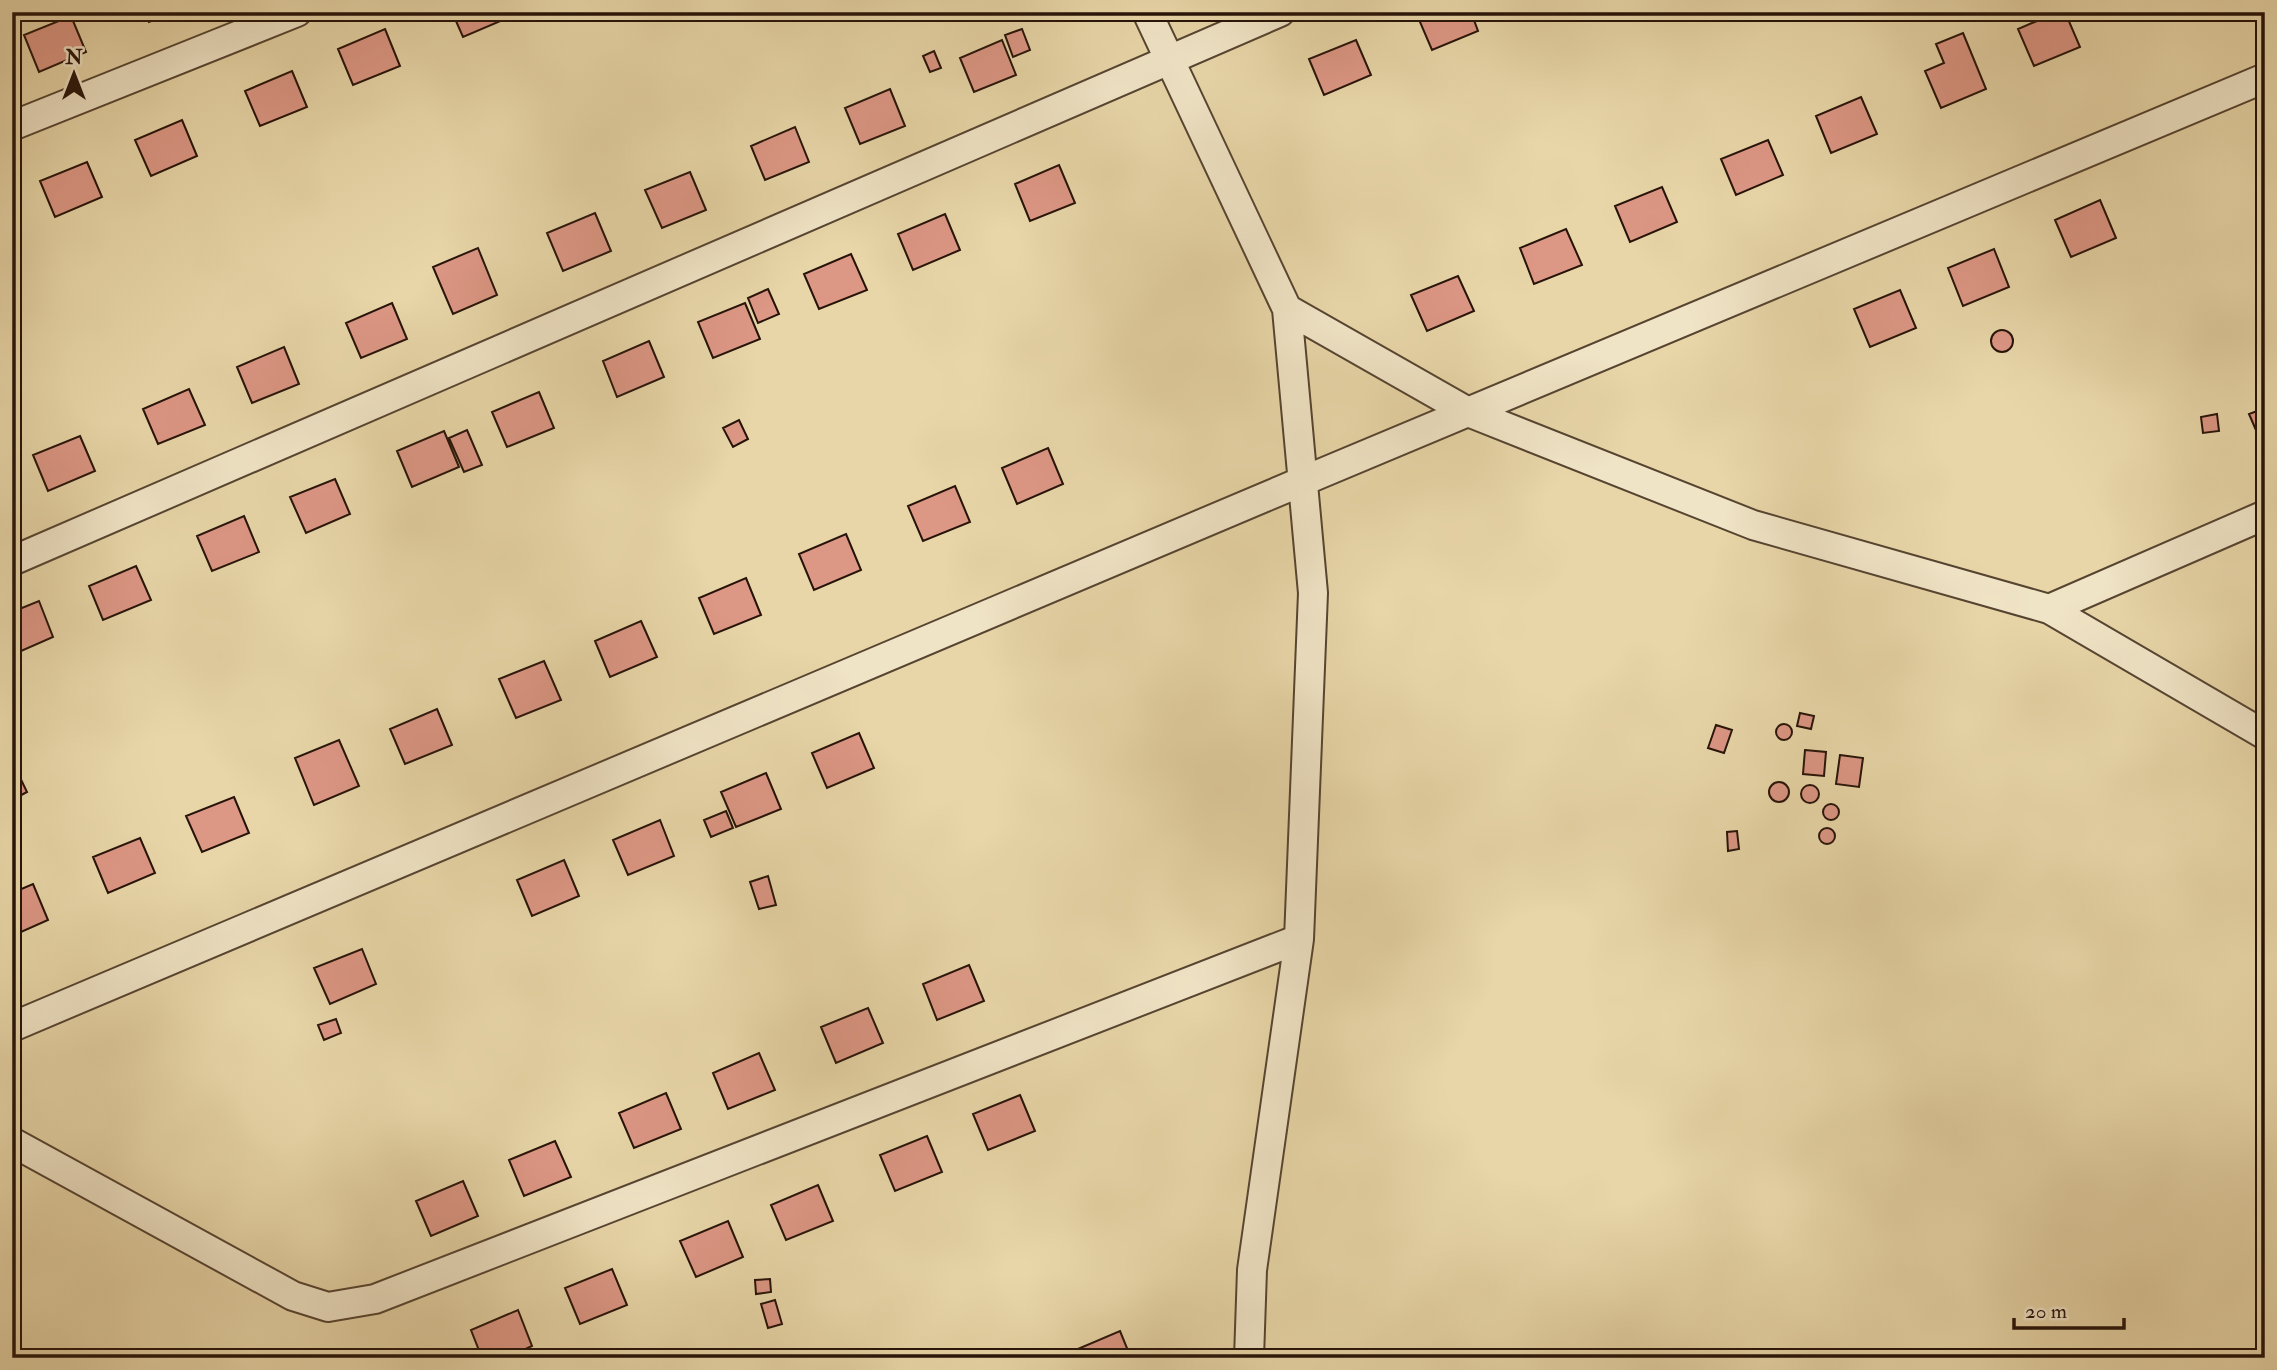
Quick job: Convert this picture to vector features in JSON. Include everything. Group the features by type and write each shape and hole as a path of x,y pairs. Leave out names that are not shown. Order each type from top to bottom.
{"street":[{"path":"12,126 297,12"},
{"path":"1147,12 1287,309 1313,593 1299,939 1252,1270 1249,1358"},
{"path":"12,561 1280,12"},
{"path":"12,1027 2265,78"},
{"path":"1287,309 1468,412 1753,525 2049,608 2265,735"},
{"path":"2049,608 2265,515"},
{"path":"12,1142 293,1296 328,1307 375,1299 1299,939"}],"building":[{"path":"145,12 173,12 149,22"},
{"path":"452,12 508,12 510,17 463,37"},
{"path":"1422,12 1471,12 1478,31 1432,50 1417,15"},
{"path":"2058,12 2065,12 2080,47 2034,66 2018,29"},
{"path":"71,16 86,52 39,72 24,35"},
{"path":"385,29 400,66 353,85 338,49"},
{"path":"1022,29 1030,50 1013,57 1005,35"},
{"path":"1963,33 1986,89 1941,108 1925,71 1944,63 1936,44"},
{"path":"1002,40 1016,75 974,92 960,58"},
{"path":"1356,40 1371,75 1324,95 1309,59"},
{"path":"934,51 941,68 930,72 923,56"},
{"path":"292,71 307,107 260,126 245,91"},
{"path":"890,89 905,126 860,144 845,108"},
{"path":"1861,97 1877,134 1831,153 1816,116"},
{"path":"182,120 197,156 151,176 135,140"},
{"path":"795,127 809,162 765,180 751,146"},
{"path":"1768,140 1783,175 1736,195 1721,159"},
{"path":"87,162 102,197 55,217 40,181"},
{"path":"1059,165 1075,203 1030,221 1015,184"},
{"path":"690,172 706,210 662,228 645,190"},
{"path":"1662,187 1677,222 1630,242 1615,206"},
{"path":"2100,200 2116,238 2071,257 2055,220"},
{"path":"595,213 611,251 563,271 547,233"},
{"path":"945,214 960,250 913,270 898,234"},
{"path":"1566,229 1582,265 1534,284 1520,248"},
{"path":"478,248 497,295 453,314 433,267"},
{"path":"1994,249 2009,287 1963,306 1948,268"},
{"path":"851,254 867,290 819,309 804,274"},
{"path":"1458,276 1474,311 1427,331 1411,295"},
{"path":"768,289 779,314 758,323 748,298"},
{"path":"1900,290 1916,328 1870,347 1854,309"},
{"path":"392,303 407,339 361,358 346,323"},
{"path":"745,303 760,339 713,358 698,322"},
{"path":"2002,330 2010,333 2013,341 2010,349 2002,352 1994,349 1991,341 1994,333"},
{"path":"649,341 664,377 617,397 603,361"},
{"path":"284,347 299,384 252,403 237,367"},
{"path":"189,389 205,425 158,444 143,409"},
{"path":"539,392 554,428 507,447 492,412"},
{"path":"2265,408 2265,451 2249,414"},
{"path":"2217,414 2219,431 2203,433 2201,417"},
{"path":"739,420 748,439 733,447 723,428"},
{"path":"467,430 482,465 464,472 449,438"},
{"path":"444,431 459,467 412,487 397,451"},
{"path":"80,436 95,471 48,491 33,455"},
{"path":"1048,448 1063,484 1017,504 1002,468"},
{"path":"335,479 350,514 306,533 290,497"},
{"path":"955,486 970,522 923,541 908,506"},
{"path":"244,516 259,552 212,571 197,536"},
{"path":"846,534 861,570 814,590 799,554"},
{"path":"136,566 151,600 103,620 89,586"},
{"path":"746,578 761,615 714,634 699,598"},
{"path":"39,601 53,637 12,655 12,612"},
{"path":"641,621 657,657 610,677 595,641"},
{"path":"544,661 561,700 516,718 499,679"},
{"path":"437,709 452,745 405,764 390,729"},
{"path":"1800,713 1814,716 1811,729 1797,726"},
{"path":"1781,724 1787,724 1792,732 1790,738 1781,740 1776,735 1776,729"},
{"path":"1716,725 1732,730 1724,753 1708,748"},
{"path":"859,733 874,768 827,788 812,753"},
{"path":"339,740 359,786 314,805 295,758"},
{"path":"1805,750 1826,752 1824,776 1803,774"},
{"path":"1840,755 1863,758 1859,787 1836,784"},
{"path":"16,769 27,792 12,800 12,771"},
{"path":"766,773 781,809 736,827 721,792"},
{"path":"1779,782 1786,785 1789,792 1786,799 1779,802 1772,799 1769,792 1772,785"},
{"path":"1810,785 1816,788 1819,794 1816,800 1810,803 1804,800 1801,794 1804,788"},
{"path":"234,797 249,833 202,852 186,816"},
{"path":"1828,804 1834,804 1839,812 1837,818 1828,820 1823,815 1823,809"},
{"path":"726,811 733,828 711,837 704,820"},
{"path":"660,820 674,856 628,875 613,840"},
{"path":"1827,828 1833,830 1833,842 1827,844 1821,842 1819,836 1821,830"},
{"path":"1737,831 1739,849 1728,851 1727,832"},
{"path":"140,838 155,873 108,893 93,857"},
{"path":"564,860 579,896 532,916 517,880"},
{"path":"768,876 776,905 759,909 750,882"},
{"path":"33,884 48,920 12,936 12,893"},
{"path":"362,949 376,984 330,1004 314,968"},
{"path":"969,965 984,1001 937,1020 923,984"},
{"path":"868,1008 883,1043 836,1063 821,1027"},
{"path":"336,1019 341,1033 324,1040 318,1025"},
{"path":"759,1053 775,1090 728,1109 713,1073"},
{"path":"666,1093 681,1129 634,1148 619,1113"},
{"path":"1020,1095 1035,1131 988,1150 973,1114"},
{"path":"927,1136 942,1172 895,1191 880,1155"},
{"path":"555,1141 571,1177 524,1196 509,1160"},
{"path":"463,1181 478,1216 431,1236 416,1201"},
{"path":"818,1185 833,1221 786,1240 771,1205"},
{"path":"728,1221 743,1257 696,1277 680,1241"},
{"path":"612,1269 627,1305 580,1324 565,1288"},
{"path":"770,1279 771,1292 756,1294 755,1280"},
{"path":"775,1300 782,1324 768,1328 761,1304"},
{"path":"518,1310 532,1346 506,1358 482,1358 471,1330"},
{"path":"1120,1331 1131,1358 1076,1358 1073,1351"}]}
